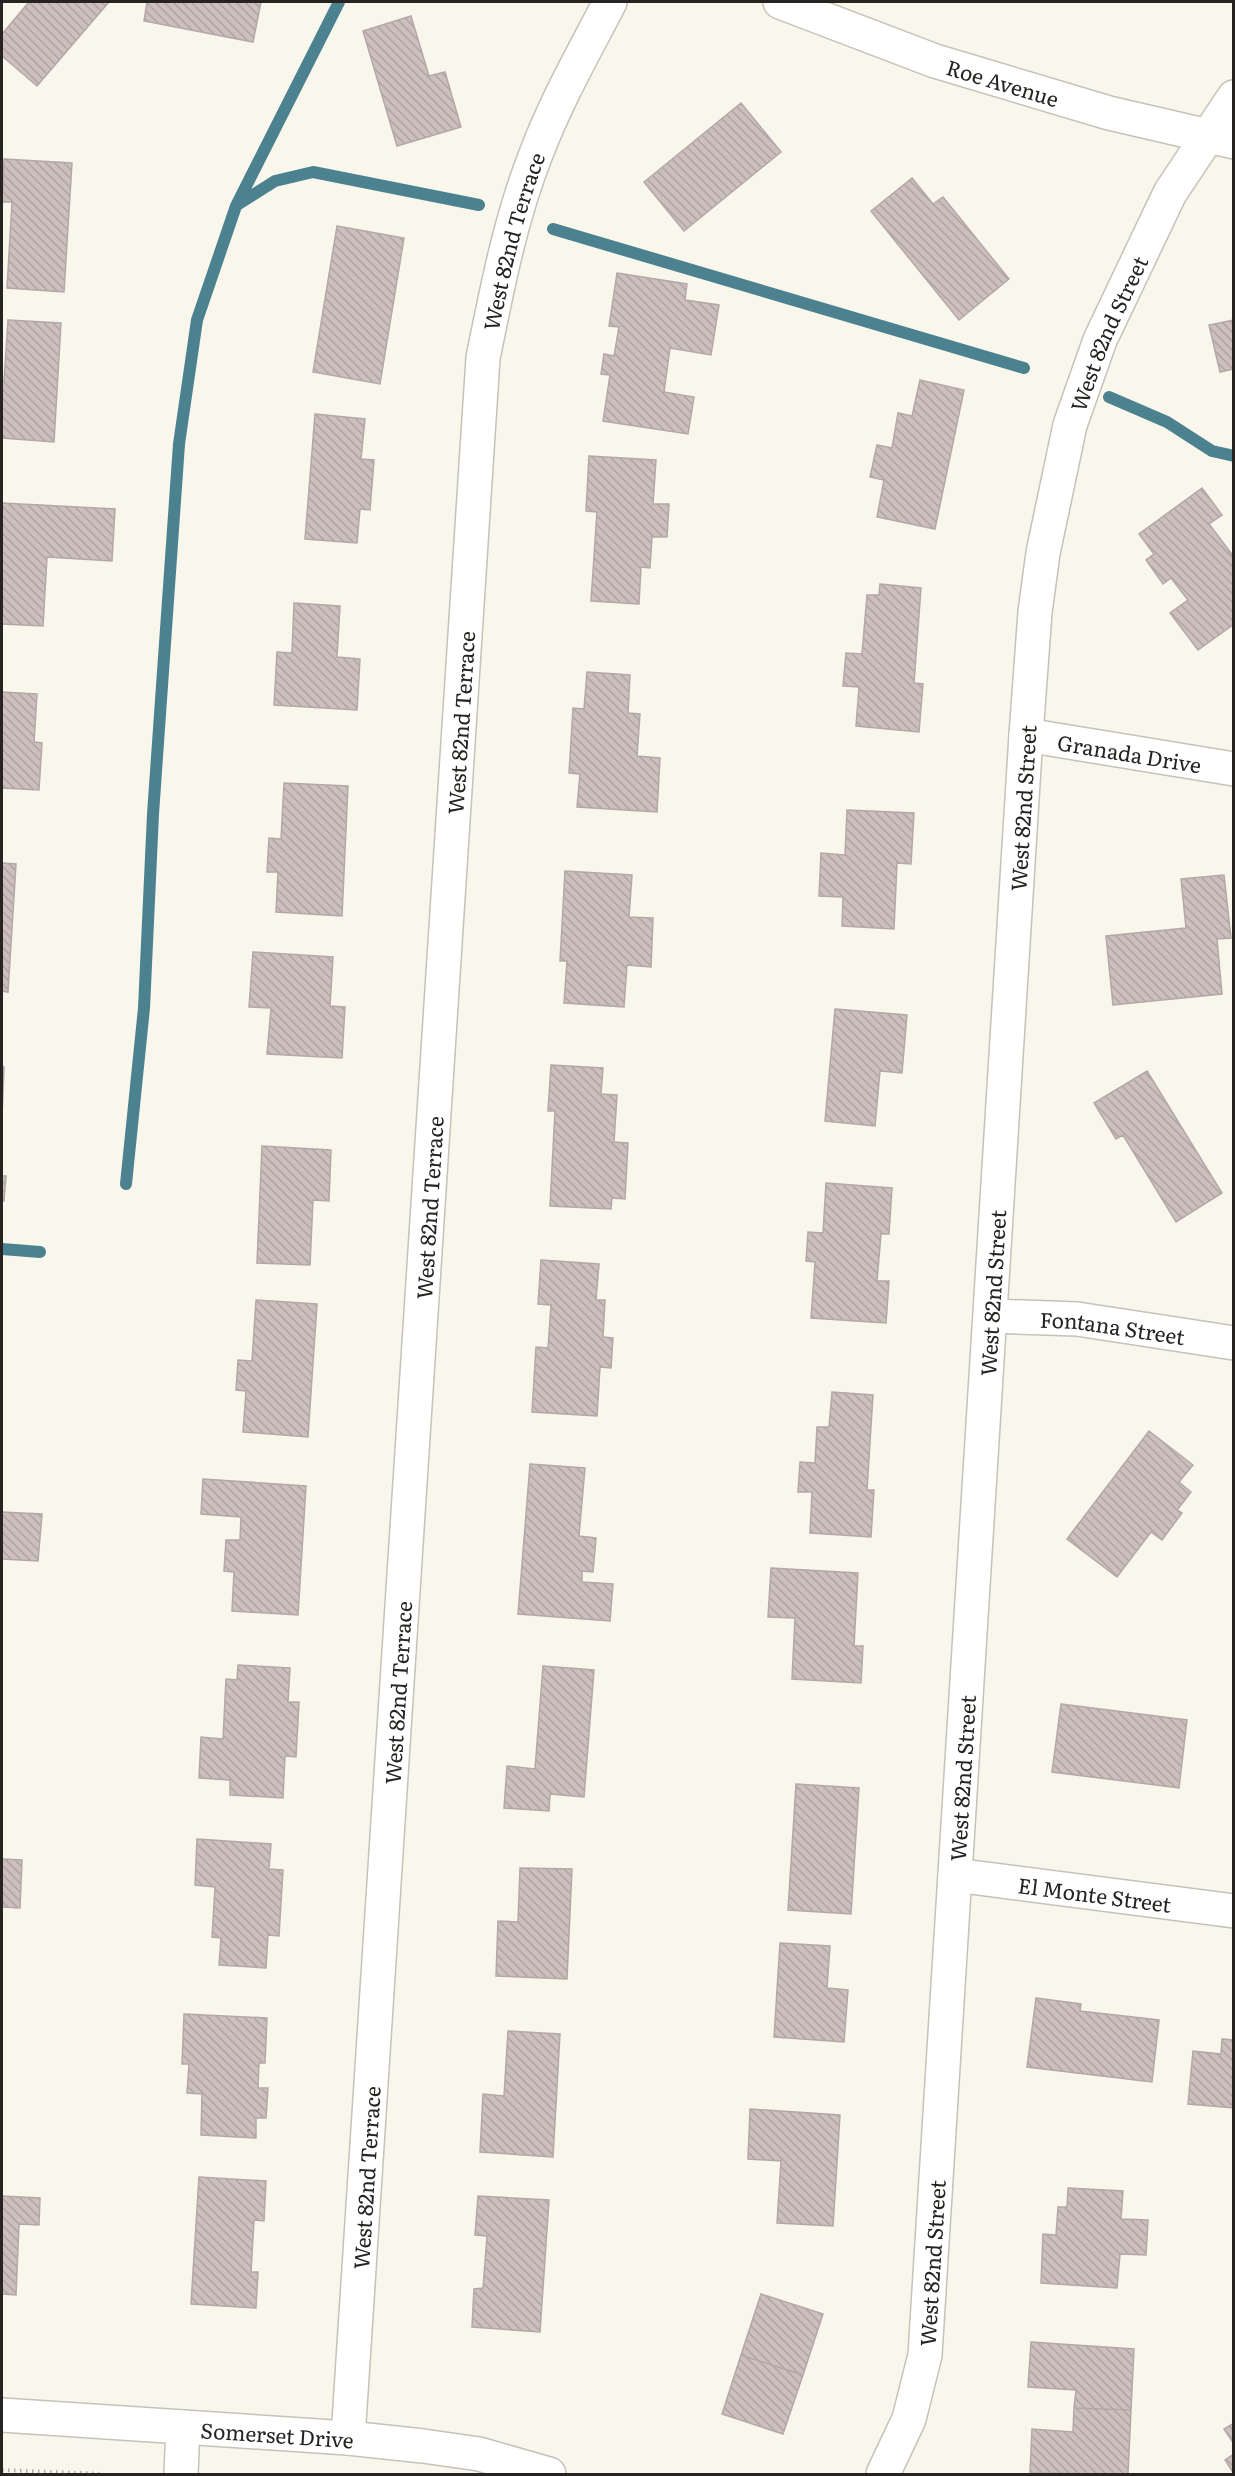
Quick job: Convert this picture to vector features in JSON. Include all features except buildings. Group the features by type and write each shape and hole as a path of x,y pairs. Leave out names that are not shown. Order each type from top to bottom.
{"street":[{"name":"West 82nd Terrace","path":"348,2438 483,358 505,249 535,155 566,85 610,2"},
{"name":"Roe Avenue","path":"780,2 935,61 1109,113 1219,140"},
{"name":"West 82nd Street","path":"883,2475 909,2419 925,2355 1026,735 1035,612 1044,544 1070,425 1100,340 1173,187 1219,140 1233,97"},
{"name":"Granada Drive","path":"1026,735 1233,769"},
{"name":"Fontana Street","path":"991,1316 1077,1319 1233,1343"},
{"name":"El Monte Street","path":"955,1875 1233,1911"},
{"name":"Somerset Drive","path":"2,2415 348,2438 479,2454 549,2475"},
{"path":"181,2475 183,2427"}],"path":[{"path":"2,2470 104,2475"}],"waterway":[{"path":"126,1184 144,1008 153,814 179,444 197,320 236,206 339,2"},
{"path":"237,205 275,181 313,172 479,205"},
{"path":"553,229 1024,368"},
{"path":"1109,397 1167,422 1212,451 1234,456"},
{"path":"2,1249 40,1252"}]}
